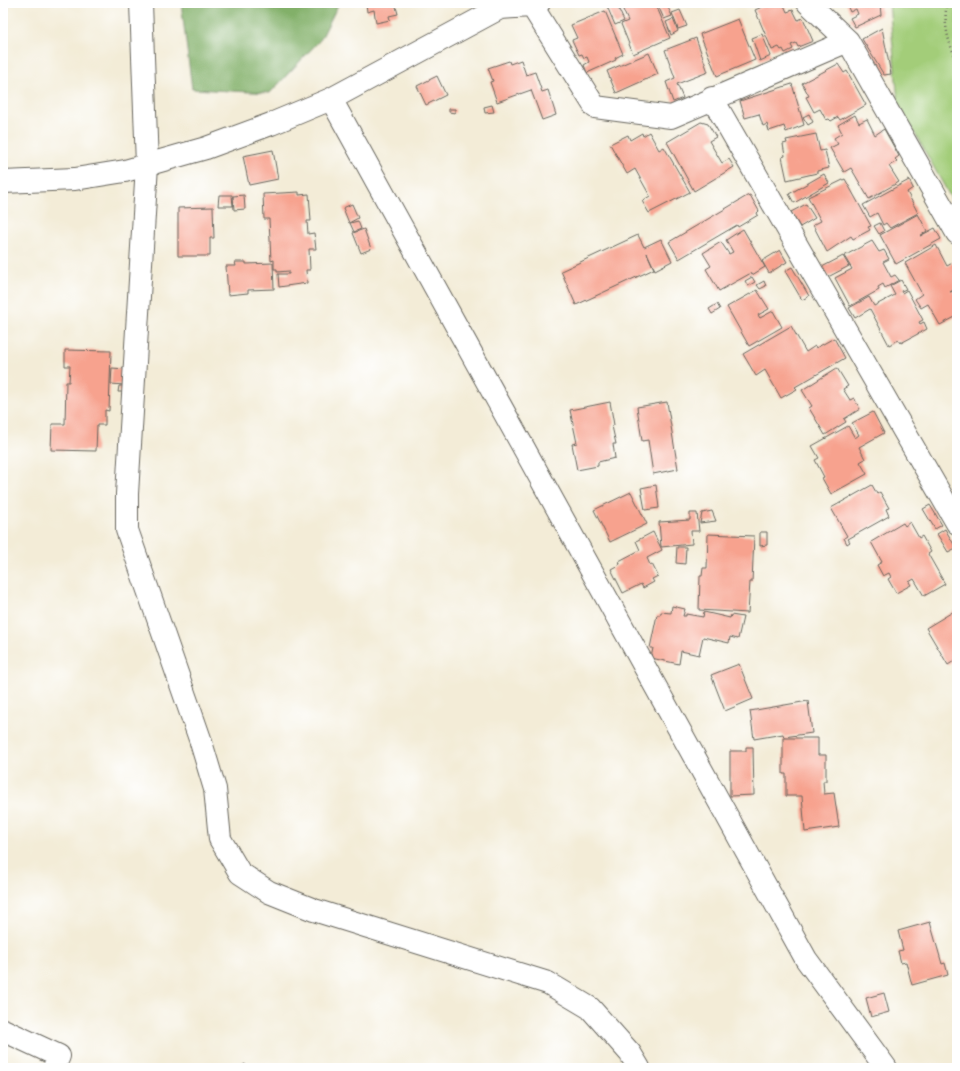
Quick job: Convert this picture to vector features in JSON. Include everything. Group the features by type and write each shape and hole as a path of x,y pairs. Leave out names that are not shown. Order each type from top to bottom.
{"street":[{"path":"141,3 147,165 127,530 200,739 215,789 220,839 240,873 269,892 314,910 548,983 590,1008 630,1053 639,1068"},
{"path":"808,3 848,41 957,233"},
{"path":"3,182 75,179 125,171 206,148 271,124 331,99 500,8 536,5 595,107 671,117 712,98 848,41"},
{"path":"712,98 957,524"},
{"path":"331,99 806,959 886,1068"},
{"path":"3,1030 58,1056 54,1068"}],"path":[{"path":"947,3 945,12 949,44 957,60"}],"green space":[{"path":"181,3 339,3 321,39 270,93 192,89"},
{"path":"889,3 957,3 957,209 898,103"}],"building":[{"path":"366,3 395,3 398,14 389,16 390,20 376,23 374,10 367,12"},
{"path":"616,3 624,21 615,25 606,4"},
{"path":"620,3 655,3 670,38 633,54 621,24 628,21"},
{"path":"657,3 666,3 672,16 664,19"},
{"path":"771,3 783,3 787,12 793,10 798,20 803,18 813,41 798,47 796,43 791,45 793,49 785,53 783,49 781,50 779,47 772,50 755,10"},
{"path":"846,3 880,3 881,15 855,27 850,18 858,14 856,9 850,12"},
{"path":"680,10 687,26 678,29 672,13"},
{"path":"605,11 623,54 615,58 616,60 587,73 584,65 589,62 587,57 584,58 582,54 579,55 572,40 577,38 571,25"},
{"path":"673,19 678,31 671,35 666,22"},
{"path":"738,19 755,60 717,76 700,34"},
{"path":"882,28 891,74 884,75 862,39"},
{"path":"762,34 771,56 760,61 752,38"},
{"path":"696,38 708,72 677,84 683,98 673,102 666,82 675,78 665,50"},
{"path":"649,53 658,74 616,93 607,71"},
{"path":"521,60 526,75 535,72 542,92 548,90 556,115 542,120 531,90 497,102 490,82 493,81 488,68 509,61 510,64"},
{"path":"838,64 844,73 847,71 866,105 840,120 838,117 831,121 829,119 826,120 820,109 814,112 806,97 809,96 802,83"},
{"path":"437,76 446,95 426,105 417,86"},
{"path":"792,84 804,125 786,132 784,126 769,131 767,124 763,126 759,114 745,118 740,101"},
{"path":"492,105 494,112 485,113 484,107"},
{"path":"449,109 455,109 455,113 449,112"},
{"path":"809,114 813,122 808,125 803,117"},
{"path":"855,115 859,123 867,119 875,135 884,129 899,156 895,159 897,161 889,166 899,182 869,199 851,168 844,172 830,148 838,144 834,138 842,133 838,125"},
{"path":"701,122 708,124 716,137 709,141 722,163 729,159 734,167 694,191 667,142"},
{"path":"649,132 659,150 664,147 690,192 649,213 642,201 650,196 635,169 627,174 610,144 628,135 630,140 642,133 643,136"},
{"path":"816,134 820,151 825,150 829,168 817,171 817,173 787,180 782,157 785,156 783,144 787,143 786,140"},
{"path":"273,150 278,179 249,185 243,156"},
{"path":"824,174 829,183 794,203 789,194"},
{"path":"845,179 871,226 868,227 870,230 853,239 851,236 827,252 813,225 821,221 808,197"},
{"path":"909,180 913,188 907,192 918,213 890,228 886,223 883,225 877,213 870,217 863,205"},
{"path":"299,192 299,195 309,194 311,221 307,221 308,234 314,233 316,249 309,249 310,270 306,270 307,283 279,287 278,274 289,274 289,271 277,272 277,269 274,269 274,260 271,261 269,219 264,219 263,194"},
{"path":"219,195 232,195 233,206 218,206"},
{"path":"244,195 245,209 234,210 233,196"},
{"path":"750,195 759,211 757,213 758,215 738,227 737,225 679,259 669,242"},
{"path":"352,204 358,218 349,223 343,208"},
{"path":"806,204 815,218 800,227 791,212"},
{"path":"213,207 214,238 210,238 210,256 178,256 178,208"},
{"path":"918,214 927,231 920,236 935,228 941,239 896,264 880,235"},
{"path":"358,221 361,229 354,232 350,223"},
{"path":"880,223 884,231 879,234 874,226"},
{"path":"364,229 371,249 361,253 353,233"},
{"path":"743,229 765,267 719,291 706,269 711,266 703,253 721,242 729,254 733,252 726,240"},
{"path":"638,235 644,247 661,239 672,261 655,270 647,253 654,269 576,305 561,271"},
{"path":"872,241 879,252 884,250 889,259 883,262 891,277 895,275 899,280 885,288 883,284 878,287 879,290 850,306 835,278 852,269 844,256"},
{"path":"936,245 947,266 956,261 957,262 957,288 950,292 957,290 957,316 940,325 928,304 921,308 915,299 922,294 905,263"},
{"path":"780,250 787,262 769,273 762,261"},
{"path":"843,256 849,266 828,277 822,267"},
{"path":"235,262 246,262 246,264 273,263 274,289 248,290 248,293 228,295 226,266 236,266"},
{"path":"792,267 809,296 802,300 785,271"},
{"path":"752,277 755,282 748,286 745,281"},
{"path":"901,280 906,289 901,291 902,293 907,290 923,320 919,322 920,324 924,322 927,329 901,343 899,340 889,345 870,309 855,318 849,308 869,297 874,306 895,295 890,286"},
{"path":"764,281 766,286 760,289 757,285"},
{"path":"757,290 769,309 758,315 760,318 773,311 782,327 749,346 727,307"},
{"path":"717,304 720,309 712,314 709,309"},
{"path":"791,326 806,352 815,346 816,348 834,338 845,358 795,387 797,389 781,398 765,370 756,376 743,354"},
{"path":"65,350 111,351 109,411 105,410 105,425 97,425 96,451 51,450 52,424 65,424 66,382 69,382 70,366 65,366"},
{"path":"112,368 125,369 124,385 111,384"},
{"path":"837,368 848,386 843,389 850,400 854,398 860,409 844,419 846,422 825,435 809,408 812,406 802,390"},
{"path":"119,386 124,386 124,392 118,392"},
{"path":"610,402 614,425 612,426 616,444 613,444 615,458 598,462 598,466 577,470 572,444 577,443 570,410"},
{"path":"667,402 678,469 653,474 648,440 642,441 637,407"},
{"path":"873,412 884,433 859,447 865,459 860,462 867,474 831,494 822,478 824,477 815,460 819,458 812,446 848,426 855,438 859,435 852,423"},
{"path":"656,485 659,508 645,510 641,488"},
{"path":"872,485 877,494 880,492 889,508 886,509 889,516 848,539 850,542 847,544 844,538 847,536 831,508"},
{"path":"631,492 647,524 610,542 594,510"},
{"path":"930,505 942,525 935,529 923,509"},
{"path":"712,511 716,521 700,523 702,513"},
{"path":"690,513 697,513 699,531 691,531 692,544 661,547 659,522 690,520"},
{"path":"910,522 919,538 922,536 931,552 928,554 945,584 924,596 914,579 909,582 911,585 896,593 888,579 891,577 889,573 883,576 877,565 882,562 871,542 903,523 905,526"},
{"path":"945,529 956,548 948,552 937,534"},
{"path":"653,532 662,550 647,558 658,576 652,579 654,582 643,588 641,584 623,593 611,569 620,564 619,561 640,550 636,541"},
{"path":"760,532 767,532 767,545 760,546"},
{"path":"708,534 754,536 752,582 750,582 748,613 699,610 700,576 702,576 703,568 707,568"},
{"path":"677,547 686,547 685,564 676,563"},
{"path":"672,606 685,609 683,616 686,616 686,614 703,617 704,612 730,618 731,615 743,617 738,639 730,637 729,643 703,637 699,655 681,651 679,664 651,658 653,648 650,648 657,615 660,615 661,612 671,613"},
{"path":"956,610 957,659 948,665 926,628"},
{"path":"739,664 753,699 725,711 711,675"},
{"path":"808,701 812,733 784,737 783,734 754,739 750,711"},
{"path":"783,738 818,738 818,755 826,755 826,781 823,781 824,794 834,793 839,827 805,832 802,796 786,796 786,774 783,774"},
{"path":"746,747 753,747 754,795 730,796 730,751 746,751"},
{"path":"930,922 942,964 945,963 948,975 912,985 906,962 901,963 898,951 903,950 898,931"},
{"path":"884,993 889,1012 871,1017 866,998"},
{"path":"245,1064 247,1068 238,1068"}]}
